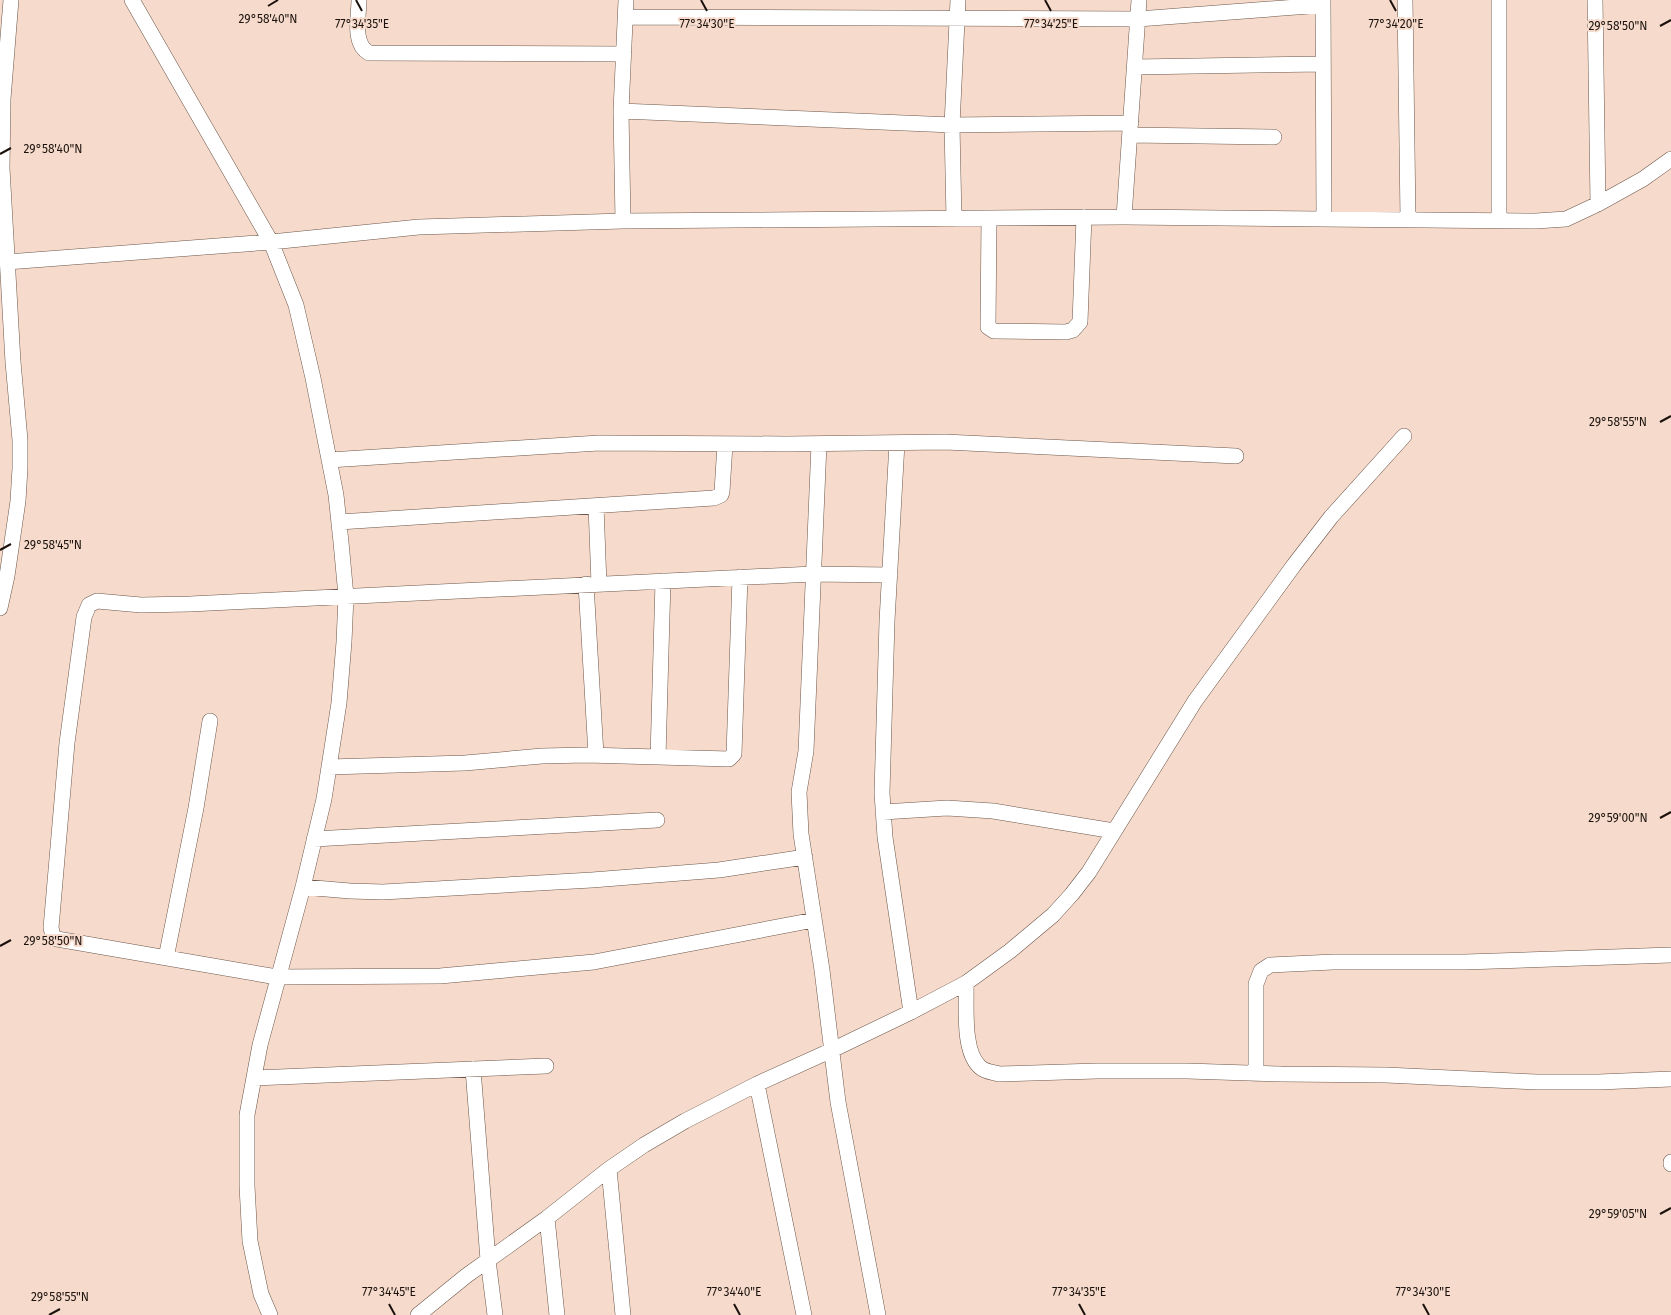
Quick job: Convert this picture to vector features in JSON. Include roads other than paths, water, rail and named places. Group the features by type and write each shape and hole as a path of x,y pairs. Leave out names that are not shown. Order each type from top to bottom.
{"street":[{"path":"0,608 9,568 18,501 20,468 20,440 6,362 7,262 1,168 11,0"},
{"path":"132,0 271,242 296,305 313,378 339,522 346,596 339,703 324,799 303,887 260,1045 247,1116 249,1232 261,1294 270,1315"},
{"path":"359,0 358,37 361,46 369,53 624,54"},
{"path":"623,221 621,111 626,0"},
{"path":"954,219 952,125 958,0"},
{"path":"1124,217 1138,0"},
{"path":"1405,0 1408,219"},
{"path":"1499,0 1500,220"},
{"path":"1595,0 1598,204"},
{"path":"626,18 1138,19 1323,3 1324,219"},
{"path":"1135,67 1322,64"},
{"path":"621,111 952,125 1131,129 1274,137"},
{"path":"7,262 271,242 419,227 623,221 1084,217 1536,221 1566,219 1643,179 1671,159"},
{"path":"990,219 988,327 994,330 1066,332 1073,330 1080,322 1084,217"},
{"path":"418,1315 488,1260 644,1145 685,1121 757,1084 911,1012 966,983 1010,951 1053,915 1089,872 1195,701 1288,573 1330,517 1404,436"},
{"path":"329,460 598,443 955,443 1236,456"},
{"path":"897,443 882,793 885,837 911,1012"},
{"path":"339,522 718,497 722,492 725,444"},
{"path":"819,444 806,751 799,792 801,834 838,1102 878,1315"},
{"path":"596,506 593,584 596,755"},
{"path":"814,920 594,962 503,972 440,976 277,977 64,942 57,939 51,932 67,743 86,608 91,603 97,602 141,605 190,604 740,577 813,574 890,575"},
{"path":"329,767 465,763 542,756 596,755 727,759 733,756 740,577"},
{"path":"658,757 664,581"},
{"path":"166,958 196,808 210,721"},
{"path":"883,812 947,808 993,811 1114,831"},
{"path":"314,839 657,820"},
{"path":"303,887 383,892 592,880 719,870 805,858"},
{"path":"1256,1074 1256,984 1261,971 1270,965 1333,962 1465,962 1671,955"},
{"path":"966,983 969,1044 974,1058 981,1068 999,1074 1097,1070 1386,1075 1537,1082 1671,1080"},
{"path":"254,1078 546,1066"},
{"path":"473,1069 488,1260 495,1315"},
{"path":"757,1084 804,1315"},
{"path":"609,1169 624,1315"},
{"path":"547,1218 557,1315"}]}
